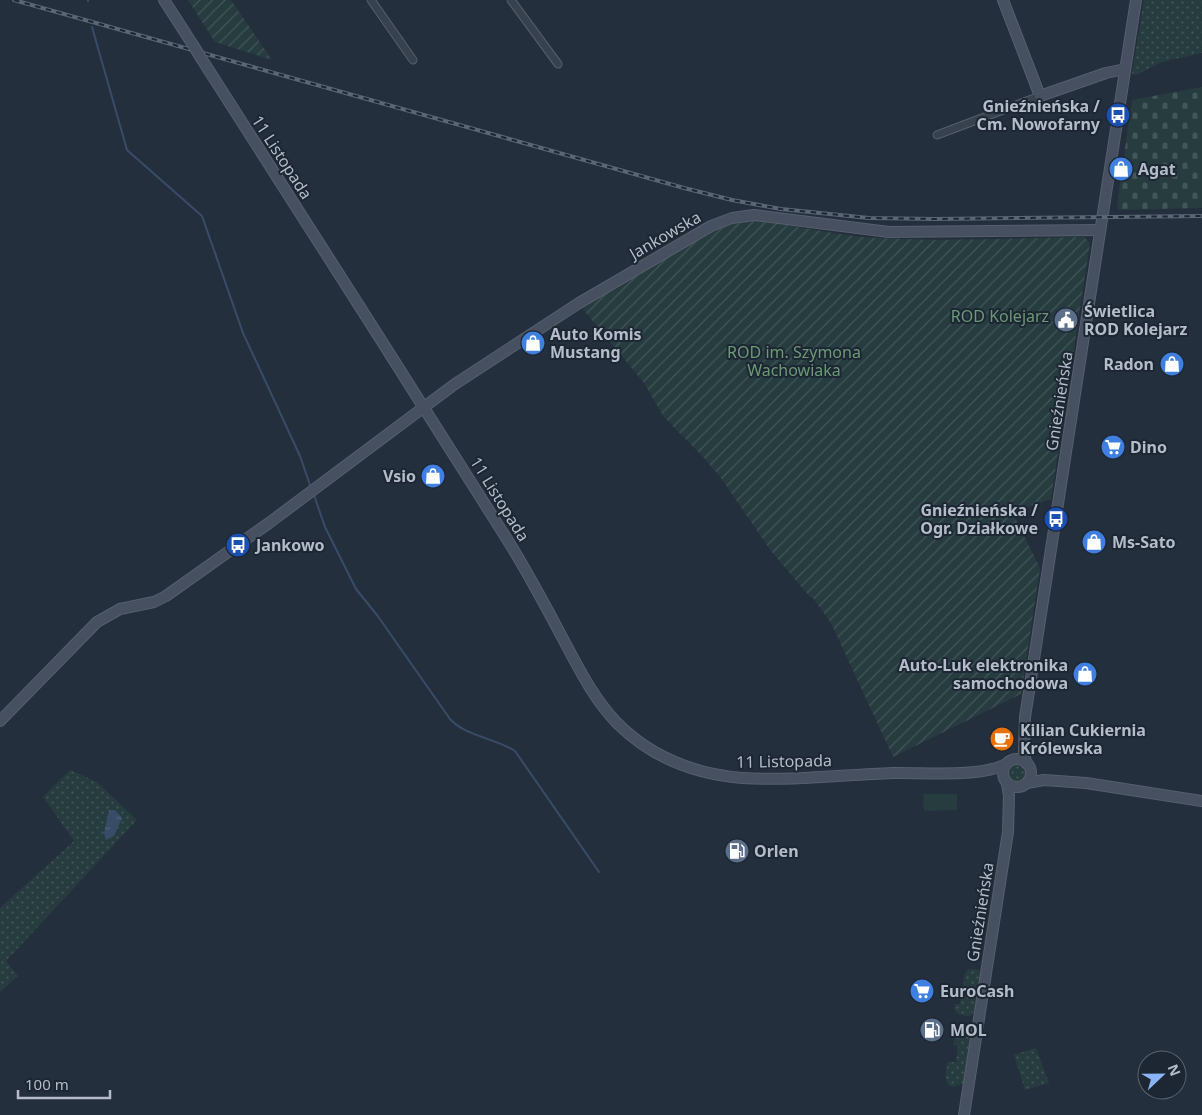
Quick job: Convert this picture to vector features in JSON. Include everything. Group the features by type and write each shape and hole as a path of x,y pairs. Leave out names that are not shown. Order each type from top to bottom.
{"main road":[{"name":"11 Listopada","path":"164,0 513,548 596,696 616,721 647,747 666,758 708,774 729,777 758,779 894,773 950,773 991,770 1009,762"},
{"path":"1004,0 1040,96 1106,72 1125,69"},
{"name":"Gnieźnieńska","path":"1009,762 1017,750 1025,717 1136,0"},
{"name":"Jankowska","path":"0,721 97,622 120,609 154,602 166,596 455,384 579,303 699,232 732,218 744,216 764,216 889,232 1100,230"},
{"name":"Gnieźnieńska","path":"1025,717 1024,751 1028,765"},
{"path":"1086,783 1044,780 1014,787 1005,781 1003,770 1009,762 1020,759 1043,774 1086,783 1202,800"},
{"path":"1024,785 1031,776 1028,765"},
{"name":"11 Listopada","path":"950,773 1005,781"},
{"name":"Gnieźnieńska","path":"1005,781 1009,796 1008,832"},
{"name":"Gnieźnieńska","path":"964,1115 1008,832 1018,792 1024,785"}],"street":[{"path":"371,0 414,60"},
{"path":"511,0 558,64"},
{"path":"938,135 1040,96"}],"green space":[{"path":"188,0 231,0 272,60 215,42"},
{"path":"1144,0 1202,0 1202,53 1162,62 1136,75 1132,74"},
{"path":"1202,87 1202,208 1119,210 1117,205 1132,100"},
{"name":"ROD im. Szymona Wachowiaka","path":"750,221 878,238 955,240 1084,237 1090,243 1051,499 1012,512 1040,568 1021,694 893,757 831,623 813,598 810,597 771,551 721,478 663,416 644,383 582,308 705,234 728,225"},
{"path":"1013,763 1021,763 1027,769 1027,777 1021,783 1013,783 1007,777 1007,769"},
{"path":"70,770 97,782 137,820 6,961 18,976 0,992 0,908 74,841 43,797"},
{"path":"923,794 957,794 957,810 924,811"},
{"path":"969,969 979,970 982,973 976,1009 970,1016 965,1016 960,1015 954,1009 955,1004 960,1004 965,973"},
{"path":"964,1023 971,1026 972,1033 965,1080 962,1084 953,1087 946,1080 946,1069 948,1062 956,1062 958,1046 953,1045 957,1029"},
{"path":"1036,1048 1049,1083 1025,1090 1014,1055"}],"water":[{"path":"109,810 115,810 122,818 114,836 106,840 104,833"}],"waterway":[{"path":"92,27 127,150 202,216 243,333 300,456 310,485"},
{"path":"314,495 325,527 356,589 377,615 450,719 456,725 472,733 515,751 599,872"}],"railway":[{"path":"14,0 684,188 732,200 781,209 869,218 1202,216"}],"place":[{"name":"Gnieźnieńska / Cm. Nowofarny","path":"1118,115"},
{"name":"Agat","path":"1121,169"},
{"name":"Świetlica ROD Kolejarz","path":"1066,320"},
{"name":"Auto Komis Mustang","path":"533,343"},
{"name":"Radon","path":"1172,364"},
{"name":"Dino","path":"1113,447"},
{"name":"Vsio","path":"433,476"},
{"name":"Gnieźnieńska / Ogr. Działkowe","path":"1056,519"},
{"name":"Ms-Sato","path":"1094,542"},
{"name":"Jankowo","path":"238,545"},
{"name":"Auto-Luk elektronika samochodowa","path":"1085,674"},
{"name":"Kilian Cukiernia Królewska","path":"1002,739"},
{"name":"Orlen","path":"737,851"},
{"name":"EuroCash","path":"922,991"},
{"name":"MOL","path":"932,1030"}],"park label":[{"name":"ROD Kolejarz","path":"1000,316"}]}
